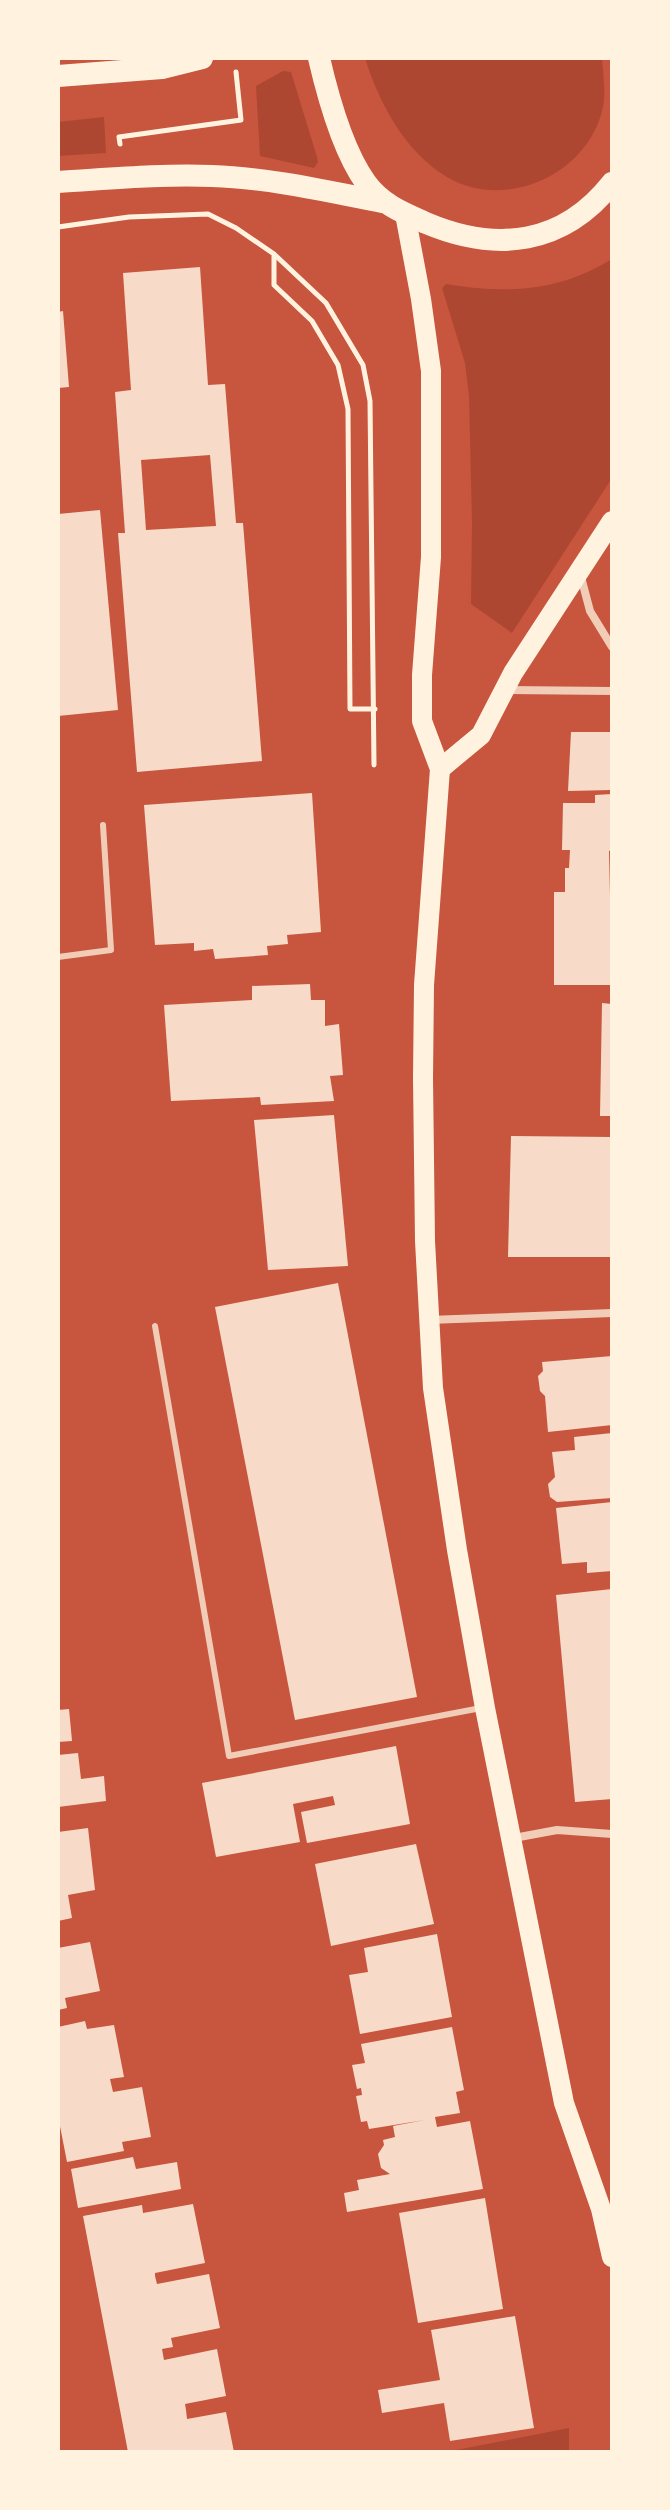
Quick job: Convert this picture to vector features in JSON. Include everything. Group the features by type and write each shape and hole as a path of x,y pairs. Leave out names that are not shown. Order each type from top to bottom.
{"highway":[{"path":"58,76 162,68 202,58"},
{"path":"319,58 350,154 365,183 382,202"},
{"path":"58,182 159,175 265,180 382,202 441,229 478,239 527,239 549,232 574,221 595,205 612,183"}],"main road":[{"path":"405,214 431,371 431,557 422,675 422,721 440,769 424,1000 424,1181 433,1388 485,1708 564,2103 601,2209 612,2257"},
{"path":"440,769 481,735 503,690 612,521"}],"street":[{"path":"579,572 590,611 612,647"},
{"path":"503,690 612,691"},
{"path":"428,1320 612,1313"},
{"path":"510,1839 557,1830 612,1834"}],"lane":[{"path":"58,957 111,950 103,825"},
{"path":"155,1326 229,1756 485,1708"}],"path":[{"path":"121,148 119,137 241,120 239,94"},
{"path":"58,227 129,217 208,214 236,228 274,254 326,303 363,365 370,401 374,765"},
{"path":"274,254 274,285 312,321 338,365 348,409 350,709 375,709"}],"shaded area":[{"path":"365,58 602,58 603,107 595,131 581,151 563,168 519,188 494,190 470,187 432,167 406,140 386,109"},
{"path":"283,71 291,72 317,157 314,168 260,156 256,86"},
{"path":"104,117 106,153 58,156 58,122"},
{"path":"612,259 612,478 512,633 471,604 469,396 465,363 442,288 446,284 490,289 532,288 572,278"},
{"path":"569,2428 569,2452 446,2452"}],"building":[{"path":"200,267 208,385 225,384 236,523 243,523 262,761 137,772 118,533 125,533 115,392 131,390 123,273","holes":["210,455 216,526 146,530 141,460"]},
{"path":"63,311 69,387 58,388 58,312"},
{"path":"100,510 118,710 58,716 58,514"},
{"path":"571,732 612,732 612,790 568,791"},
{"path":"312,793 321,932 287,935 288,944 267,946 268,955 215,959 213,949 194,951 194,943 155,945 144,805"},
{"path":"612,794 612,850 609,851 612,985 554,985 554,892 565,892 565,868 569,868 570,850 562,850 563,803 595,803 595,795"},
{"path":"310,984 311,1000 325,1000 325,1026 339,1024 343,1075 330,1076 334,1101 261,1105 260,1097 171,1101 164,1005 252,1000 252,986"},
{"path":"602,1003 612,1004 612,1116 600,1116"},
{"path":"334,1115 348,1266 268,1270 254,1120"},
{"path":"511,1136 612,1137 612,1257 508,1257"},
{"path":"338,1283 417,1697 295,1720 215,1307"},
{"path":"612,1356 612,1425 548,1432 545,1396 540,1391 538,1376 543,1371 542,1362"},
{"path":"612,1433 612,1498 557,1502 550,1497 548,1484 555,1477 552,1452 575,1450 574,1437"},
{"path":"612,1502 612,1571 587,1573 587,1562 562,1564 556,1508"},
{"path":"612,1589 612,1799 575,1802 556,1595"},
{"path":"69,1709 72,1741 58,1742 58,1710"},
{"path":"396,1746 410,1824 307,1843 301,1812 335,1805 333,1796 293,1804 300,1842 216,1857 202,1783"},
{"path":"78,1753 81,1779 104,1776 106,1801 58,1807 58,1755"},
{"path":"88,1828 95,1890 68,1895 72,1918 58,1921 58,1832"},
{"path":"416,1844 434,1924 331,1946 315,1864"},
{"path":"437,1934 452,2017 360,2034 349,1975 368,1972 364,1948"},
{"path":"90,1942 100,1991 65,1998 67,2008 58,2010 58,1948"},
{"path":"85,2021 87,2029 114,2025 124,2077 110,2079 113,2092 142,2087 151,2137 122,2142 124,2151 67,2162 58,2116 58,2027"},
{"path":"452,2027 464,2090 456,2092 460,2113 435,2117 437,2127 470,2121 483,2189 347,2212 344,2193 359,2190 357,2180 390,2174 381,2168 378,2154 384,2145 383,2140 395,2137 393,2126 425,2120 369,2129 367,2121 361,2122 356,2096 362,2095 361,2088 357,2089 352,2065 365,2063 361,2044"},
{"path":"133,2157 136,2169 177,2162 181,2189 78,2208 71,2169"},
{"path":"485,2198 503,2309 418,2323 399,2213"},
{"path":"193,2204 205,2263 155,2273 155,2276 157,2284 209,2274 220,2328 171,2338 173,2347 162,2349 164,2360 217,2349 226,2396 185,2404 187,2419 226,2412 234,2452 128,2452 83,2216 142,2205 143,2213"},
{"path":"515,2316 534,2428 450,2441 444,2403 382,2413 378,2390 440,2380 431,2330"}]}
